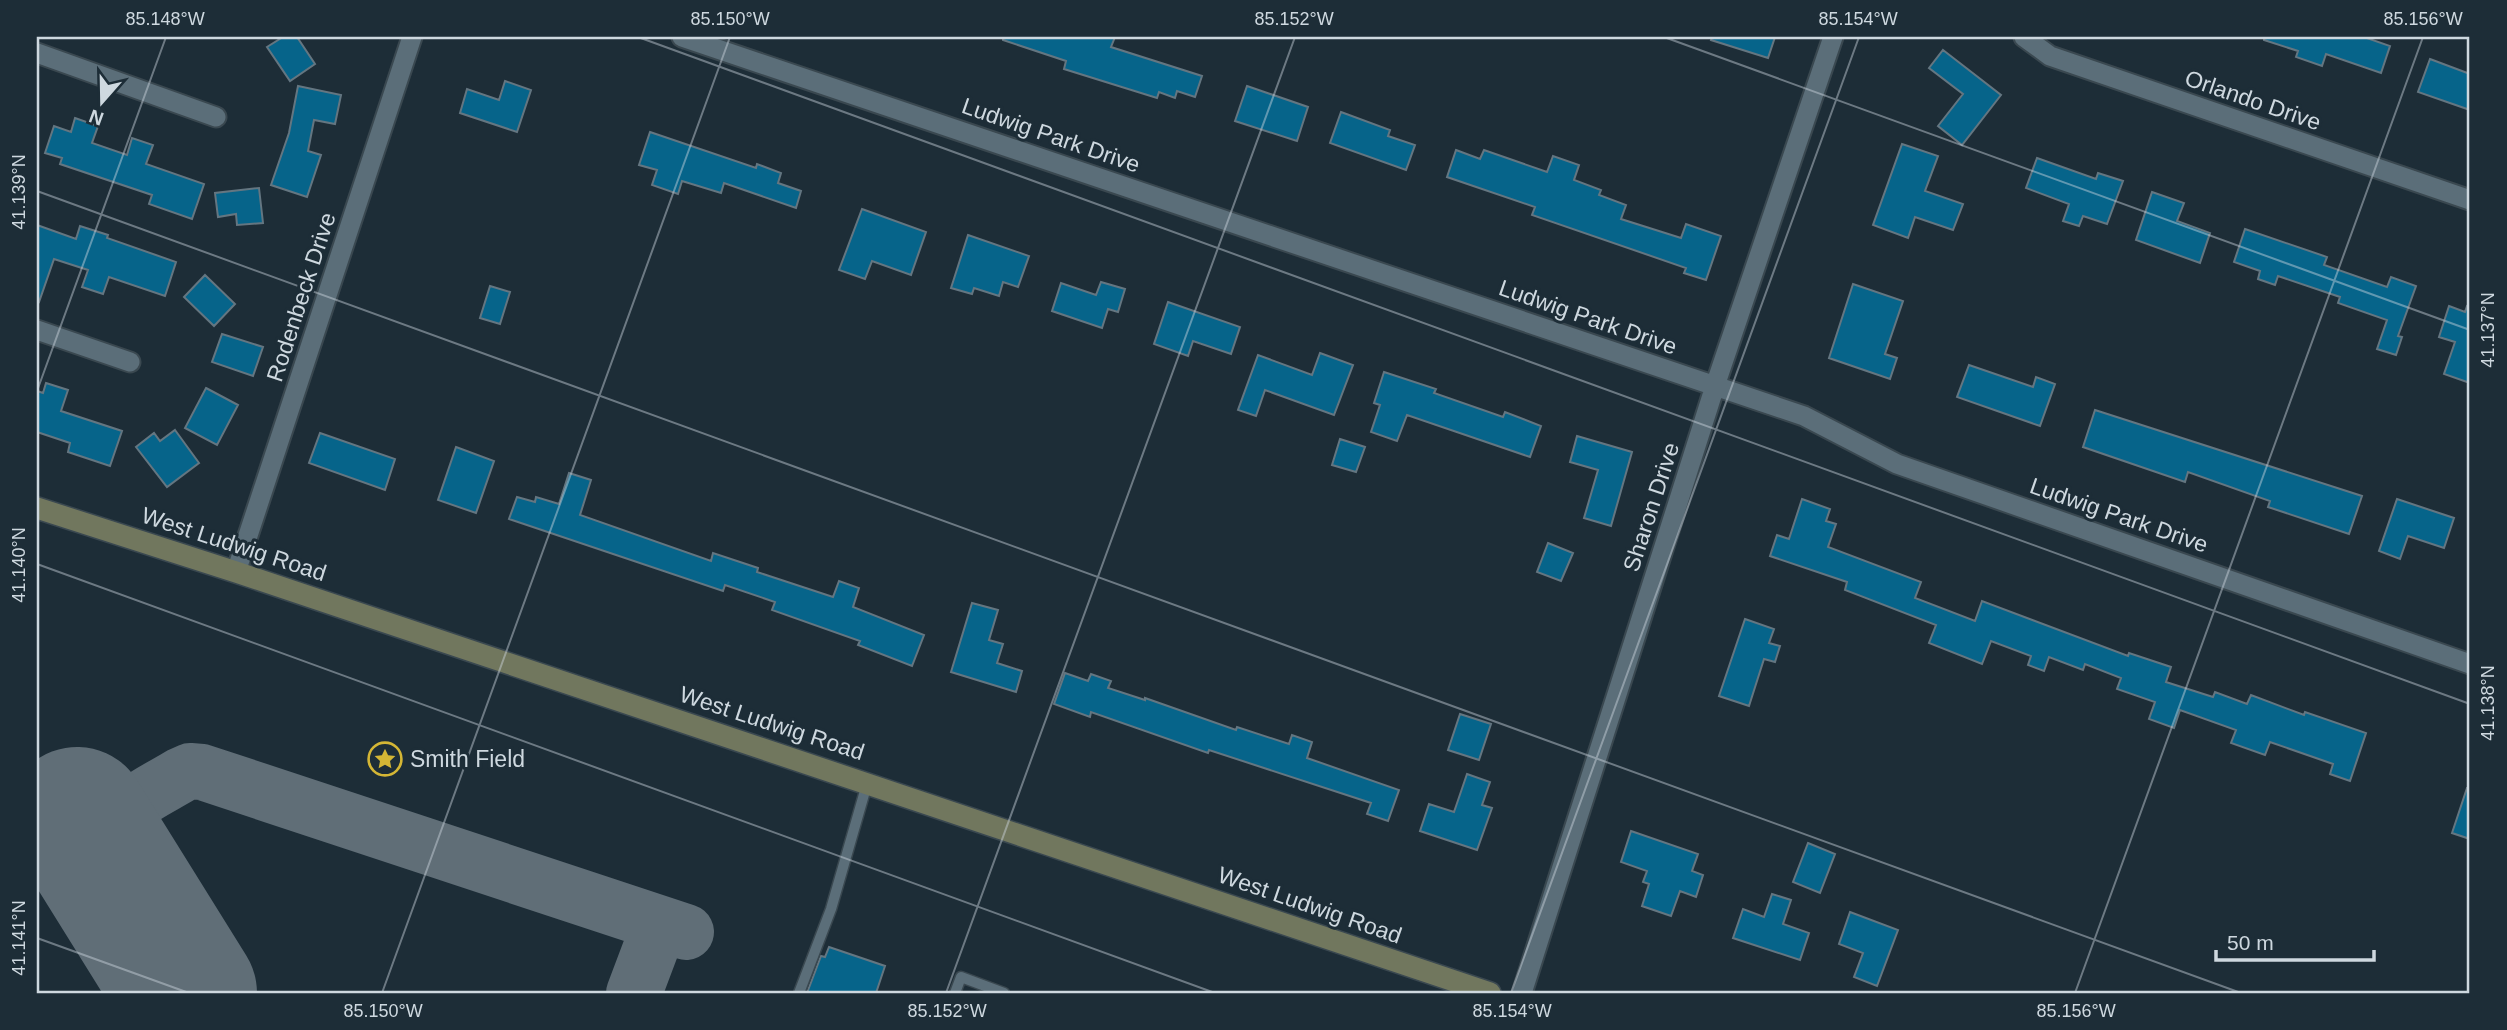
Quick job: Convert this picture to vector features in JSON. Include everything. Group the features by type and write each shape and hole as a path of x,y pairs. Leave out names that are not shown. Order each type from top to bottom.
{"main road":[{"name":"West Ludwig Road","path":"37,508 236,572 1490,993"}],"street":[{"path":"42,37 37,53 216,117"},
{"name":"Rodenbeck Drive","path":"236,572 412,37"},
{"name":"Ludwig Park Drive","path":"682,37 1804,416 1897,464 2470,664"},
{"name":"Sharon Drive","path":"1522,993 1715,386 1833,37"},
{"name":"Orlando Drive","path":"2024,37 2050,56 2470,200"},
{"path":"37,330 130,362"}],"lane":[{"path":"799,993 831,909 867,783"},
{"path":"955,993 961,977 1004,993"}],"building":[{"path":"283,37 297,37 315,64 290,81 267,47"},
{"path":"1003,37 1115,37 1111,47 1202,76 1195,97 1177,91 1175,98 1159,92 1157,98 1064,69 1066,61 1003,40"},
{"path":"1712,37 1775,37 1768,58 1711,40"},
{"path":"2264,37 2364,37 2390,46 2381,73 2326,54 2322,66 2296,57 2298,51 2264,40"},
{"path":"1943,50 2001,95 1962,145 1938,126 1963,94 1929,68"},
{"path":"2430,59 2470,74 2470,110 2418,92"},
{"path":"505,81 531,90 517,132 460,113 467,89 499,100"},
{"path":"298,86 341,95 335,124 314,120 308,151 321,155 307,197 271,185 289,133"},
{"path":"1247,86 1308,107 1297,141 1235,121"},
{"path":"1341,112 1390,130 1388,136 1415,145 1406,170 1330,143"},
{"path":"75,118 98,126 92,143 127,155 132,138 153,145 146,164 204,184 192,219 149,204 152,195 60,164 62,158 45,153 54,126 71,132"},
{"path":"650,132 756,168 757,164 781,173 778,183 801,191 796,208 724,183 721,193 682,181 678,194 652,185 657,170 639,165"},
{"path":"1902,144 1938,156 1925,191 1963,204 1953,230 1915,217 1908,238 1873,225"},
{"path":"1456,150 1480,159 1484,150 1547,172 1553,156 1579,165 1574,180 1601,190 1599,195 1626,205 1621,219 1681,238 1686,224 1721,236 1706,280 1684,273 1686,268 1532,215 1535,207 1447,177"},
{"path":"2037,158 2096,179 2098,173 2123,181 2107,224 2083,216 2079,226 2063,221 2069,204 2026,188"},
{"path":"259,188 263,223 237,225 236,214 218,217 215,193"},
{"path":"2152,192 2184,203 2177,221 2210,233 2200,263 2136,240"},
{"path":"862,209 926,232 911,275 872,261 865,279 839,270"},
{"path":"37,225 76,239 80,226 176,262 165,296 109,277 103,294 82,287 88,270 54,259 39,302 37,301"},
{"path":"2245,229 2327,257 2324,265 2387,287 2391,277 2416,286 2398,336 2402,337 2396,355 2377,349 2387,320 2338,303 2340,297 2278,276 2275,285 2258,279 2260,271 2234,262"},
{"path":"968,235 1029,256 1018,287 1003,282 999,296 974,288 972,294 951,288"},
{"path":"205,275 235,304 214,326 184,297"},
{"path":"1101,282 1125,289 1118,312 1108,309 1102,328 1052,311 1061,283 1096,295"},
{"path":"1853,284 1903,301 1885,354 1897,358 1890,379 1829,358"},
{"path":"490,286 510,292 500,324 480,318"},
{"path":"1168,302 1240,327 1231,354 1193,341 1188,356 1154,344"},
{"path":"2449,306 2465,312 2467,306 2470,307 2470,383 2444,374 2455,342 2439,337"},
{"path":"222,334 263,347 253,376 212,362"},
{"path":"1320,353 1353,365 1334,415 1265,390 1256,416 1238,410 1258,355 1312,375"},
{"path":"1969,365 2033,387 2036,377 2055,384 2040,426 1957,397"},
{"path":"1384,372 1436,389 1434,393 1503,417 1505,412 1541,426 1530,457 1407,415 1397,441 1371,432 1380,405 1374,403"},
{"path":"46,383 68,390 61,411 122,431 110,466 68,452 70,443 37,432 37,391 43,393"},
{"path":"206,388 238,405 217,445 185,428"},
{"path":"2095,410 2362,496 2349,534 2268,507 2270,501 2188,472 2185,482 2083,447"},
{"path":"175,430 199,463 167,487 136,447 154,433 160,441"},
{"path":"320,433 395,459 385,490 309,463"},
{"path":"1577,436 1632,452 1611,526 1584,518 1598,470 1570,462"},
{"path":"1340,439 1365,447 1356,472 1332,465"},
{"path":"456,447 494,461 476,513 438,500"},
{"path":"569,473 591,480 580,515 711,561 713,553 758,568 757,572 833,597 839,581 859,588 853,607 924,635 912,666 858,645 860,641 772,610 775,602 725,585 723,591 509,519 517,497 535,502 536,497 559,504"},
{"path":"1802,499 1830,509 1826,521 1836,524 1828,547 1921,582 1915,598 1975,621 1982,601 2128,656 2129,653 2171,667 2166,682 2213,697 2215,692 2247,704 2251,695 2304,715 2305,712 2366,733 2350,781 2330,774 2333,764 2270,742 2265,755 2231,743 2236,730 2180,710 2174,728 2149,719 2155,702 2117,689 2121,678 2085,664 2083,670 2049,657 2044,671 2028,665 2031,656 1991,641 1982,664 1929,643 1936,625 1845,590 1847,582 1770,556 1777,535 1789,539"},
{"path":"2397,499 2454,518 2444,548 2408,536 2400,559 2379,551"},
{"path":"1548,543 1573,553 1561,581 1537,572"},
{"path":"972,603 998,610 989,640 1003,644 997,663 1022,671 1016,692 951,672"},
{"path":"1745,619 1774,629 1769,643 1780,646 1775,662 1764,659 1749,706 1719,696"},
{"path":"1065,673 1088,681 1091,674 1111,681 1108,688 1236,730 1237,727 1289,744 1292,735 1312,742 1307,758 1399,790 1388,821 1367,814 1371,803 1209,750 1208,753 1091,712 1090,717 1054,704"},
{"path":"1460,714 1491,724 1479,760 1448,750"},
{"path":"1467,774 1490,782 1482,805 1492,808 1477,850 1420,831 1429,804 1454,812"},
{"path":"2467,788 2470,788 2470,839 2452,833"},
{"path":"1631,831 1698,854 1692,871 1703,875 1696,897 1680,891 1671,916 1642,906 1649,884 1643,882 1647,871 1621,862"},
{"path":"1808,843 1835,854 1820,893 1793,882"},
{"path":"1772,894 1791,900 1783,924 1809,933 1800,960 1733,938 1743,909 1764,917"},
{"path":"1850,912 1898,930 1877,986 1854,977 1863,953 1839,944"},
{"path":"829,947 885,966 876,993 807,993 821,956 825,957"}],"taxiway":[{"path":"109,869 109,835 120,815 139,800 181,775 190,771 202,772 686,932"},
{"path":"634,993 660,924"}],"runway":[{"path":"77,818 186,993"}],"place":[{"name":"Smith Field","path":"385,759"}]}
